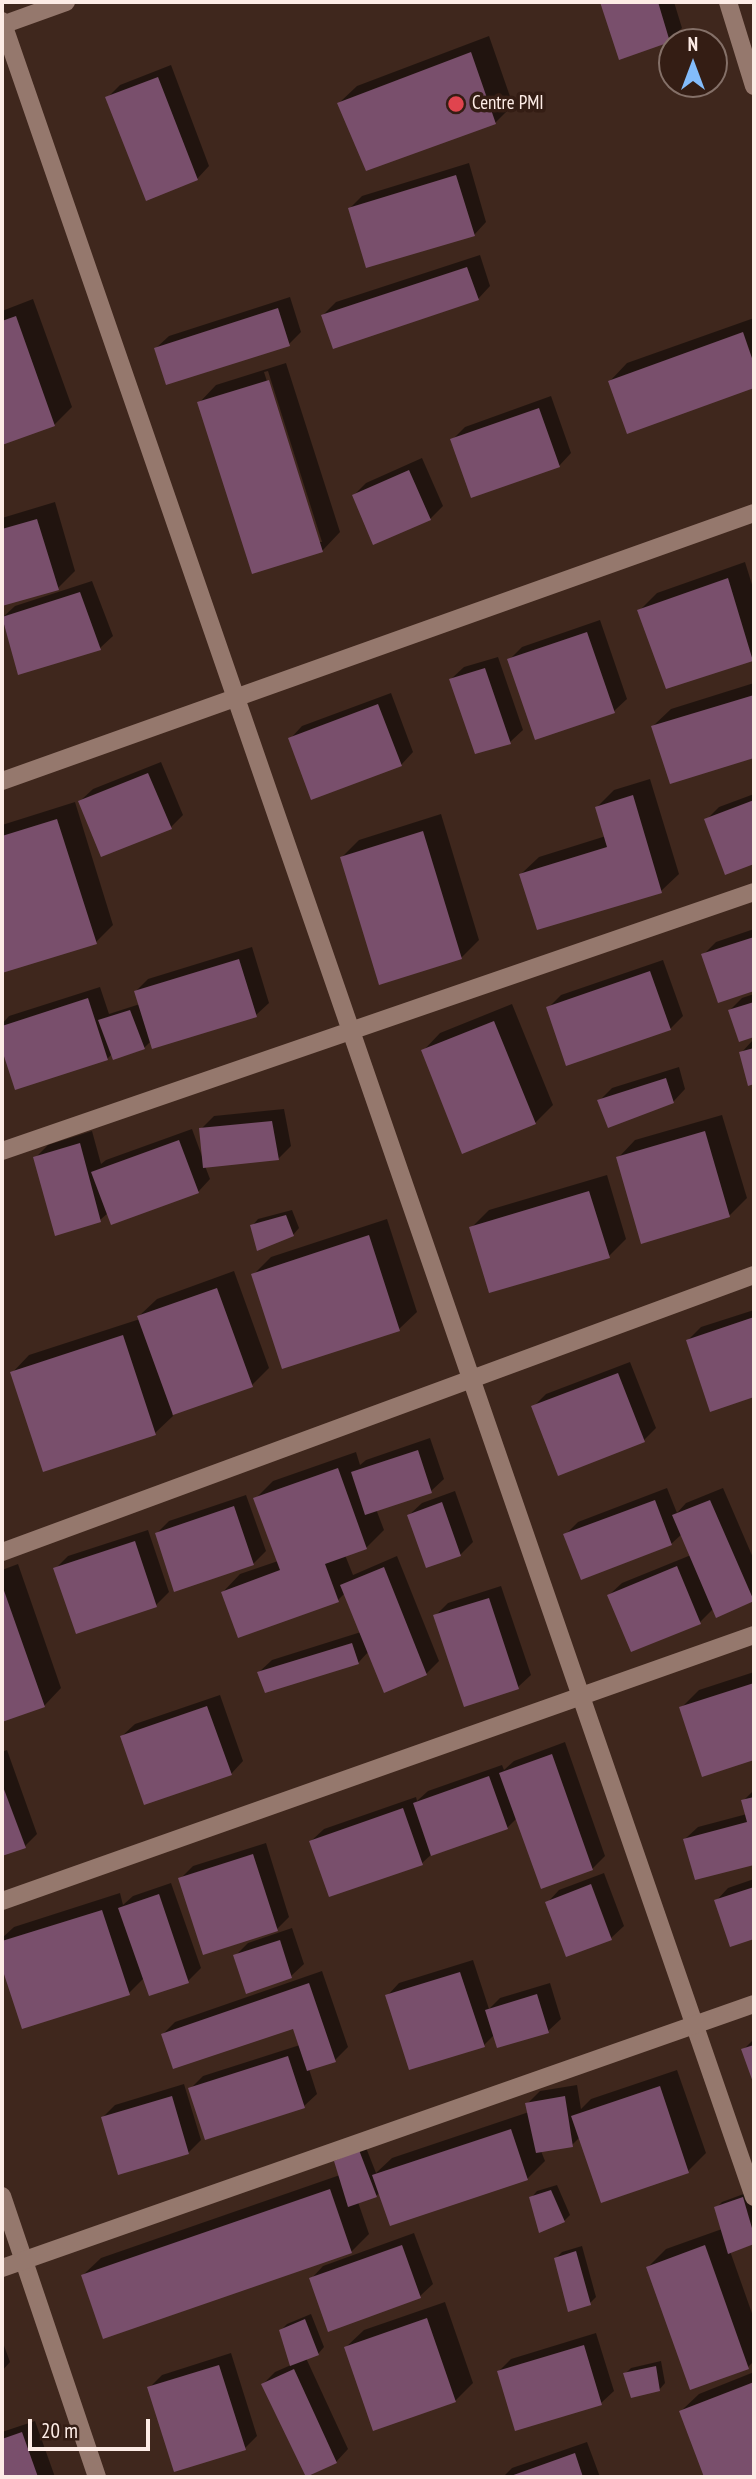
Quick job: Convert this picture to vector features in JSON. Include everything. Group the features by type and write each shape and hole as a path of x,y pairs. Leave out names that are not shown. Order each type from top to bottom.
{"street":[{"path":"66,2 2,24 754,2197"},
{"path":"728,2 754,86"},
{"path":"2,781 754,513"},
{"path":"2,1151 754,892"},
{"path":"2,1552 754,1275"},
{"path":"2,1901 754,1635"},
{"path":"2,2268 754,2004"},
{"path":"2,2196 97,2477"}],"building":[{"path":"600,2 658,2 666,28 658,28 658,46 619,60"},
{"path":"471,52 496,124 366,171 337,103"},
{"path":"158,77 198,180 146,201 105,97"},
{"path":"456,175 475,236 366,268 348,208"},
{"path":"467,267 479,300 333,349 321,315"},
{"path":"278,308 290,346 166,385 154,348"},
{"path":"16,316 55,426 2,445 2,321"},
{"path":"743,332 754,364 754,388 627,434 608,381"},
{"path":"269,380 323,552 252,574 197,402"},
{"path":"539,408 560,467 471,498 450,439"},
{"path":"409,470 431,520 373,545 352,495"},
{"path":"37,519 59,590 2,606 2,529"},
{"path":"728,578 753,661 666,689 637,610"},
{"path":"80,592 101,650 18,675 2,617"},
{"path":"587,632 615,713 535,740 507,659"},
{"path":"485,668 511,744 475,754 449,679"},
{"path":"754,695 754,758 670,784 651,726"},
{"path":"378,704 402,766 311,800 288,738"},
{"path":"148,773 172,829 101,857 78,801"},
{"path":"633,795 662,893 537,930 519,874 607,847 595,807"},
{"path":"754,800 754,864 725,875 704,819"},
{"path":"57,819 97,944 2,973 2,836"},
{"path":"423,831 462,959 379,985 340,857"},
{"path":"754,937 754,991 718,1003 701,954"},
{"path":"239,959 257,1017 152,1049 134,991"},
{"path":"650,971 671,1030 566,1066 546,1007"},
{"path":"88,998 108,1060 15,1090 2,1050 2,1026"},
{"path":"754,1002 754,1037 739,1042 728,1010"},
{"path":"130,1010 145,1049 113,1060 98,1020"},
{"path":"494,1021 536,1124 462,1154 421,1050"},
{"path":"754,1048 754,1084 748,1086 739,1052"},
{"path":"666,1078 674,1103 608,1128 597,1100"},
{"path":"272,1121 279,1160 203,1168 199,1128"},
{"path":"705,1131 730,1217 641,1244 616,1157"},
{"path":"179,1140 199,1193 111,1225 91,1172"},
{"path":"80,1143 101,1222 55,1236 33,1157"},
{"path":"589,1191 610,1258 489,1293 469,1227"},
{"path":"286,1215 294,1236 257,1251 250,1225"},
{"path":"369,1235 400,1331 282,1369 251,1274"},
{"path":"217,1288 253,1387 173,1415 137,1316"},
{"path":"754,1317 754,1397 710,1412 686,1340"},
{"path":"123,1335 156,1435 43,1472 10,1372"},
{"path":"618,1373 645,1442 558,1476 531,1406"},
{"path":"418,1450 432,1493 365,1515 351,1472"},
{"path":"338,1468 367,1549 325,1564 339,1602 238,1638 221,1592 280,1570 253,1498"},
{"path":"655,1500 672,1545 581,1580 563,1534"},
{"path":"710,1500 754,1601 716,1618 672,1515"},
{"path":"442,1502 461,1556 426,1568 407,1515"},
{"path":"234,1506 254,1565 174,1592 155,1533"},
{"path":"135,1541 157,1607 76,1634 53,1568"},
{"path":"677,1566 701,1624 631,1652 607,1595"},
{"path":"384,1567 427,1675 384,1693 340,1585"},
{"path":"2,1585 45,1707 2,1722"},
{"path":"489,1598 519,1689 464,1707 433,1615"},
{"path":"352,1643 359,1664 265,1693 257,1672"},
{"path":"754,1683 754,1760 702,1777 679,1707"},
{"path":"207,1706 232,1775 144,1805 120,1736"},
{"path":"552,1754 593,1870 541,1889 499,1773"},
{"path":"489,1776 508,1829 431,1856 413,1803"},
{"path":"2,1784 26,1848 2,1856"},
{"path":"754,1797 754,1865 695,1880 683,1839 747,1822 741,1800"},
{"path":"403,1808 423,1865 329,1897 309,1841"},
{"path":"253,1854 278,1931 203,1955 178,1878"},
{"path":"591,1884 612,1940 566,1957 545,1902"},
{"path":"754,1887 754,1939 730,1947 714,1900"},
{"path":"159,1894 189,1983 149,1996 118,1908"},
{"path":"102,1910 130,1995 22,2029 2,1968 2,1941"},
{"path":"280,1940 292,1978 246,1994 233,1955"},
{"path":"460,1972 485,2047 409,2070 385,1995"},
{"path":"309,1983 336,2062 307,2071 293,2029 173,2069 161,2034"},
{"path":"537,1994 549,2033 497,2048 485,2010"},
{"path":"754,2045 754,2085 741,2049"},
{"path":"288,2056 305,2108 205,2140 188,2088"},
{"path":"660,2086 689,2173 601,2203 571,2116"},
{"path":"172,2096 189,2154 118,2175 101,2117"},
{"path":"565,2096 573,2147 536,2153 525,2103"},
{"path":"511,2129 528,2180 390,2226 372,2175"},
{"path":"359,2150 377,2197 348,2207 334,2161"},
{"path":"330,2189 352,2253 103,2339 81,2275"},
{"path":"551,2190 565,2222 539,2233 529,2197"},
{"path":"743,2197 754,2244 728,2254 714,2207"},
{"path":"402,2245 421,2298 328,2332 309,2278"},
{"path":"705,2245 749,2369 690,2390 646,2267"},
{"path":"576,2251 591,2305 568,2312 554,2258"},
{"path":"427,2318 456,2402 373,2431 344,2347"},
{"path":"305,2319 319,2355 290,2366 279,2330"},
{"path":"584,2345 602,2405 515,2431 497,2371"},
{"path":"219,2365 246,2450 174,2472 147,2387"},
{"path":"656,2366 660,2391 631,2398 623,2373"},
{"path":"294,2369 337,2463 306,2477 261,2384"},
{"path":"754,2382 754,2477 704,2477 679,2411"},
{"path":"22,2432 38,2477 2,2477 2,2439"},
{"path":"575,2453 583,2477 508,2477"}],"place":[{"name":"Centre PMI","path":"456,104"}]}
